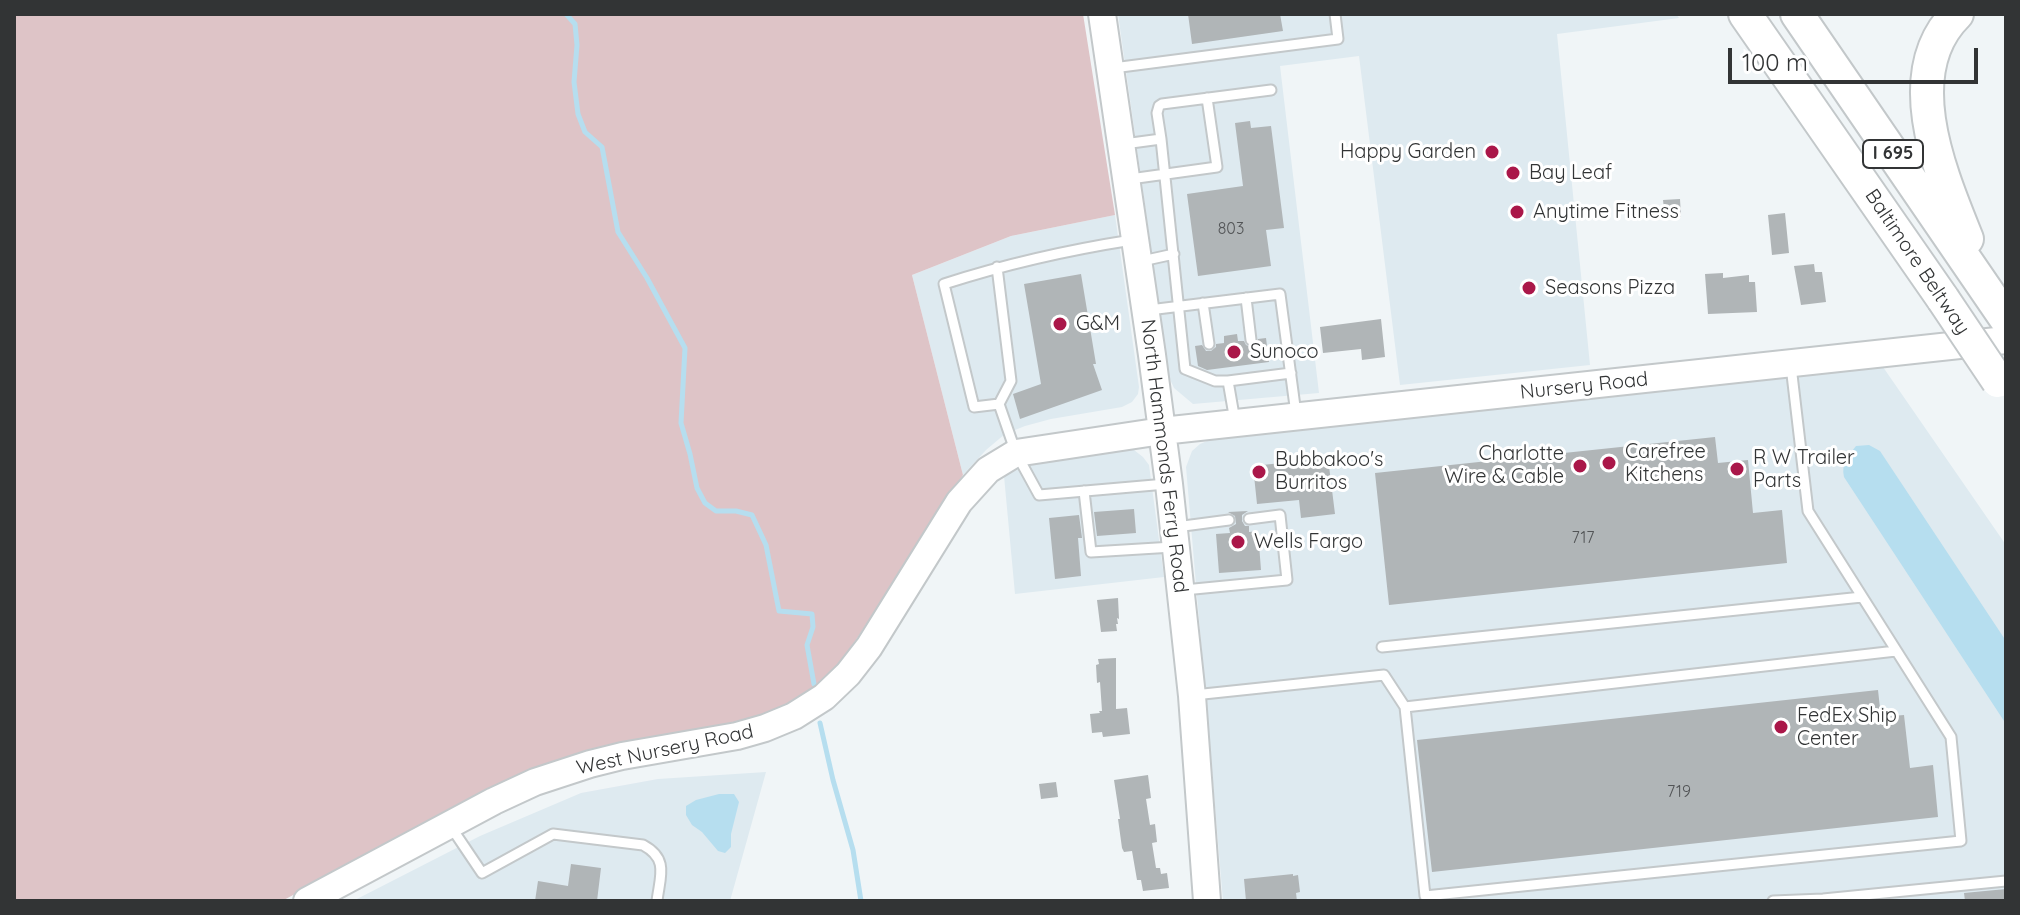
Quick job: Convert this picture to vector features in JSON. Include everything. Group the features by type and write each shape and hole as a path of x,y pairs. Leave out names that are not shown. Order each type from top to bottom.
{"highway":[{"path":"1738,14 1768,47"},
{"name":"Baltimore Beltway","path":"1745,14 2002,386"},
{"name":"Baltimore Beltway","path":"1797,14 1997,306"},
{"path":"1957,14 1948,23 1934,50 1928,78 1927,110 1944,180 1997,306"}],"main road":[{"name":"North Hammonds Ferry Road","path":"1102,14 1169,484 1192,696 1207,901"},
{"name":"Nursery Road","path":"1162,431 2006,340"},
{"name":"West Nursery Road","path":"307,901 535,782 622,756 737,736 794,716 824,697 848,674 869,647 959,502 988,470 1016,453 1162,431"}],"lane":[{"path":"1110,69 1338,39 1335,14"},
{"path":"1271,90 1162,104 1157,113 1185,369 1215,381 1291,373"},
{"path":"1127,180 1217,167 1207,98"},
{"path":"1121,144 1161,139"},
{"path":"999,404 974,407 944,284 997,267 1081,248 1174,254"},
{"path":"997,267 1011,381 999,404 1016,453 1039,495 1169,484"},
{"path":"1146,311 1280,294 1296,417"},
{"path":"1246,298 1251,340"},
{"path":"1203,303 1209,344"},
{"path":"1152,355 1182,352"},
{"path":"1192,696 1384,675 1405,707 1425,896 1961,841 1951,737 1808,511 1790,363"},
{"path":"1254,364 1256,376"},
{"path":"1213,369 1215,381"},
{"path":"1228,381 1236,424"},
{"path":"1084,491 1091,552 1175,537 1229,520"},
{"path":"1181,591 1287,580 1280,515 1249,519"},
{"path":"1382,647 1862,597"},
{"path":"1405,707 1896,651"},
{"path":"450,824 482,873 553,834 643,845 659,858 661,869 657,901"},
{"path":"1773,901 2006,881"}],"shaded area":[{"path":"14,14 1083,14 1115,215 1011,236 912,275 963,475 839,666 819,686 789,705 736,724 586,751 527,771 282,901 14,901"},
{"path":"1118,14 1676,14 1679,18 1557,34 1590,365 1400,385 1359,56 1280,66 1319,393 1193,404 1174,388 1169,377"},
{"path":"1115,215 1138,394 1132,402 1122,407 1051,419 1005,434 963,475 912,275 1011,236"},
{"path":"1883,367 2006,545 2006,901 1223,901 1186,467 1192,451 1200,444 1212,439 1342,424"},
{"path":"1124,447 1134,450 1149,465 1164,577 1015,594 1004,476 1043,458"},
{"path":"766,772 730,901 353,901 480,836 581,793 658,779"}],"water":[{"path":"1869,445 1880,451 2006,641 2006,724 1844,477 1844,464 1856,446"},
{"path":"719,794 734,794 739,802 731,847 725,853 718,851 686,815 686,806"}],"building":[{"path":"1188,14 1280,14 1283,31 1192,44"},
{"path":"1250,121 1251,128 1271,126 1284,228 1266,230 1271,266 1198,276 1187,194 1243,186 1235,123"},
{"path":"1680,199 1681,217 1665,218 1663,200"},
{"path":"1785,213 1789,253 1772,255 1768,215"},
{"path":"1814,264 1815,272 1822,272 1826,302 1801,305 1794,266"},
{"path":"1723,273 1723,278 1749,275 1749,282 1755,282 1757,312 1708,314 1705,274"},
{"name":"G&M","path":"1081,274 1096,364 1093,364 1102,390 1020,419 1013,394 1041,384 1024,284"},
{"path":"1381,319 1385,357 1362,360 1361,349 1323,353 1320,327"},
{"path":"1237,334 1238,341 1244,341 1251,347 1256,345 1258,339 1266,338 1269,362 1207,370 1198,366 1195,346 1202,345 1206,351 1211,351 1216,344 1224,343 1224,336"},
{"path":"1715,437 1718,463 1748,460 1753,513 1782,510 1787,563 1389,605 1375,473"},
{"path":"1328,458 1335,514 1301,518 1299,500 1257,504 1253,466"},
{"path":"1134,509 1136,533 1097,536 1094,512"},
{"name":"Wells Fargo","path":"1248,511 1242,515 1242,521 1249,526 1249,532 1258,531 1261,570 1219,573 1216,534 1230,533 1229,528 1236,524 1235,516 1228,512"},
{"path":"1079,515 1081,576 1055,579 1049,518"},
{"path":"1118,598 1117,631 1101,632 1097,600"},
{"path":"1116,658 1116,709 1127,708 1130,734 1103,737 1102,732 1092,733 1090,714 1102,711 1096,665 1099,664 1098,659"},
{"path":"1878,690 1881,717 1904,715 1910,768 1933,765 1938,817 1432,872 1417,740"},
{"path":"1148,775 1151,798 1146,799 1150,825 1155,824 1157,842 1152,843 1156,868 1160,868 1161,874 1167,873 1169,888 1143,891 1141,880 1137,880 1132,851 1124,852 1122,848 1114,780"},
{"path":"1056,782 1058,797 1041,799 1039,784"},
{"path":"571,864 601,868 597,901 535,901 538,881 568,886"},
{"path":"1298,875 1300,892 1296,893 1297,901 1246,901 1244,879"},
{"path":"2006,889 2006,901 1965,901 1964,893"}],"waterway":[{"path":"566,14 575,24 574,82 578,114 585,132 602,147 618,232 685,348 681,423 697,488 705,503 716,511 752,515 766,545 779,611 812,614 813,627 807,645 814,684"},
{"path":"820,723 853,850 861,901"}],"place":[{"name":"Happy Garden","path":"1492,152"},
{"name":"Bay Leaf","path":"1513,173"},
{"name":"Anytime Fitness","path":"1517,212"},
{"name":"Seasons Pizza","path":"1529,288"},
{"name":"G&M","path":"1060,324"},
{"name":"Sunoco","path":"1234,352"},
{"name":"Carefree Kitchens","path":"1609,463"},
{"name":"Charlotte Wire & Cable","path":"1580,466"},
{"name":"R W Trailer Parts","path":"1737,469"},
{"name":"Bubbakoo's Burritos","path":"1259,472"},
{"name":"Wells Fargo","path":"1238,542"},
{"name":"FedEx Ship Center","path":"1781,727"}]}
